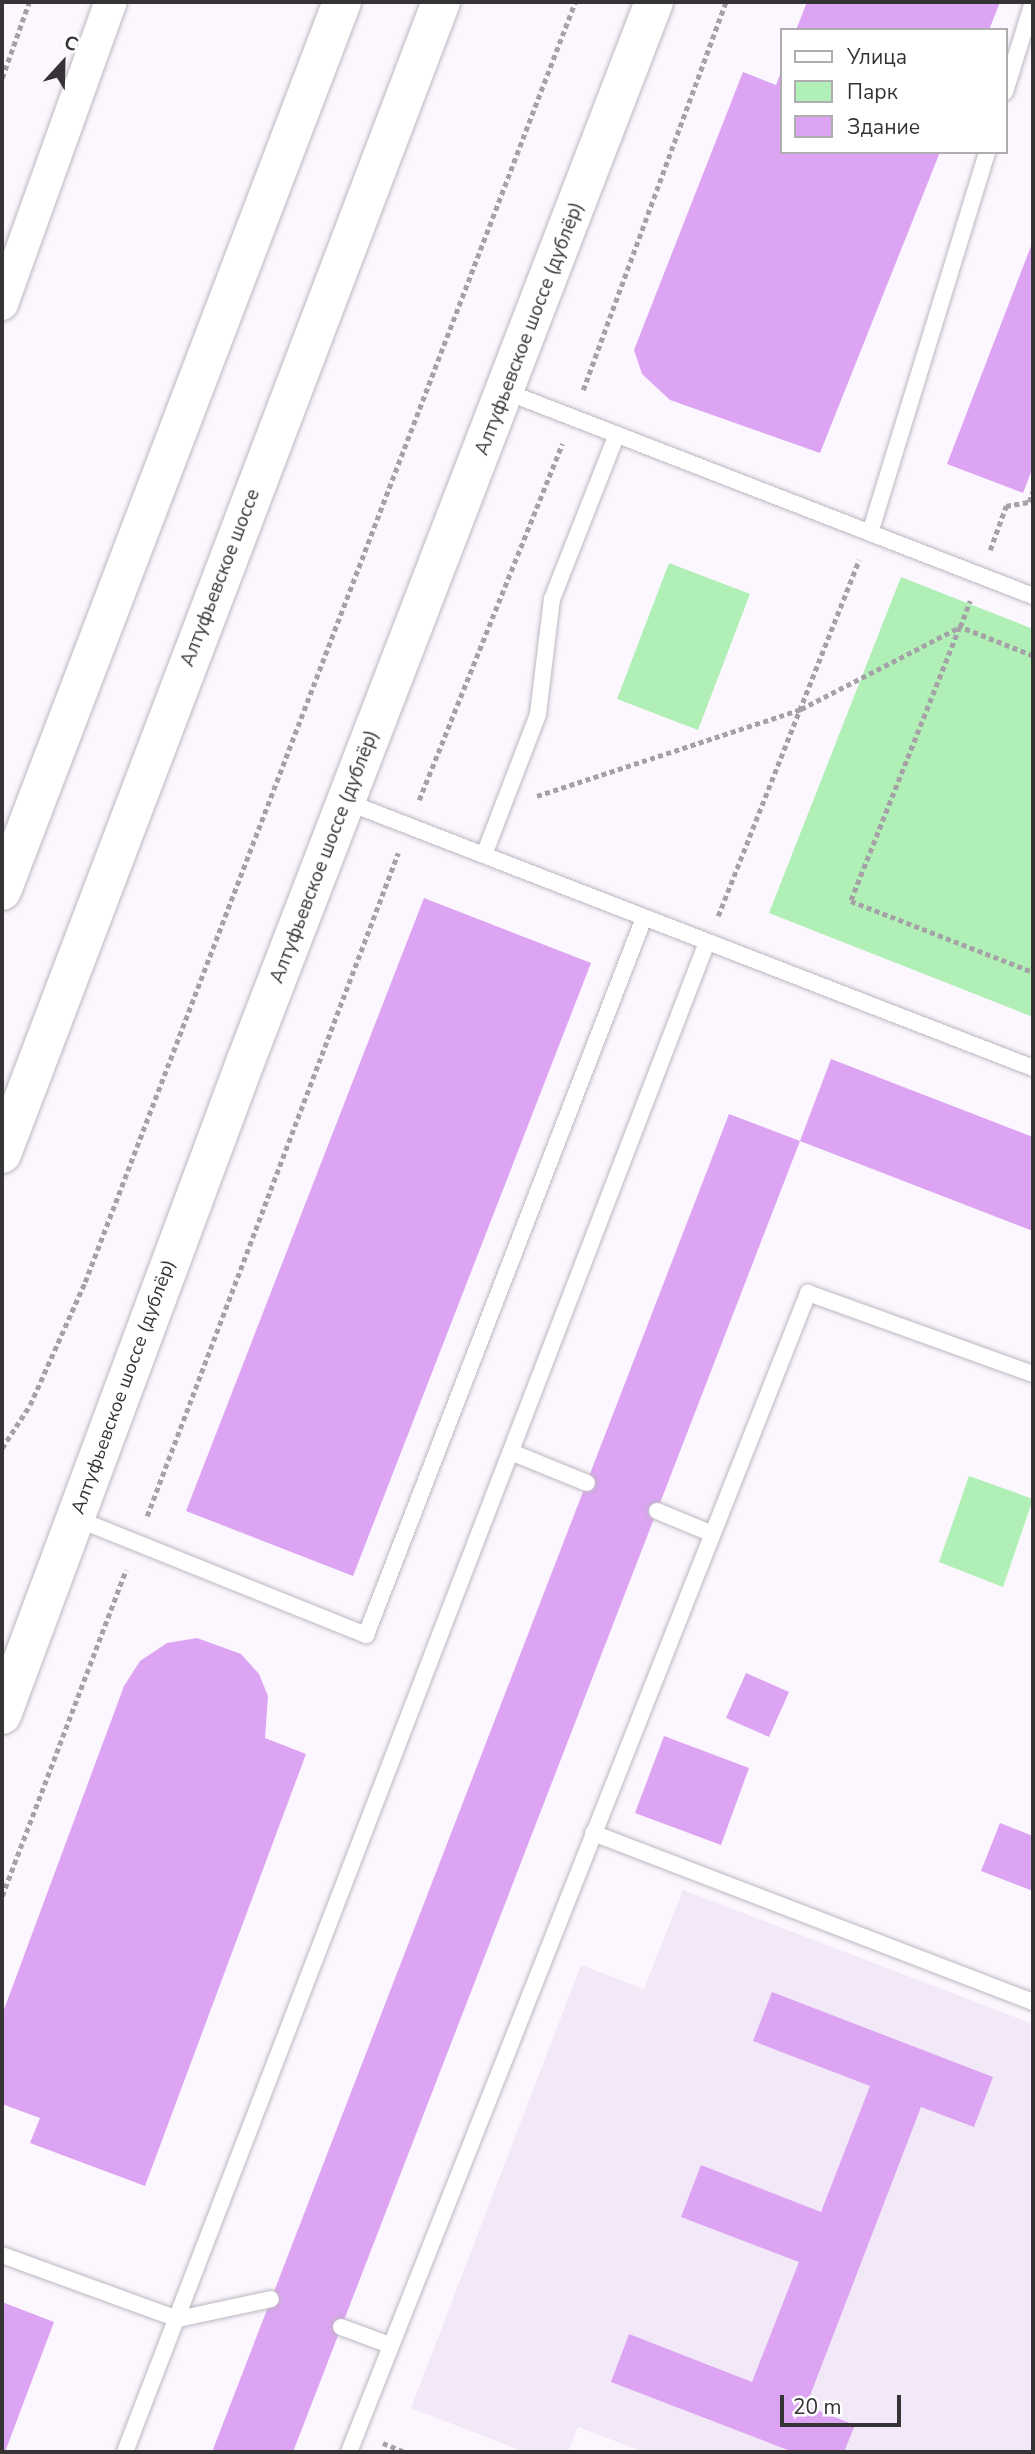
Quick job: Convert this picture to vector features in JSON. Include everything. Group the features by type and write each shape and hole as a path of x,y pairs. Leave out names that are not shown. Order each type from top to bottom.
{"main road":[{"path":"2,891 342,2"},
{"name":"Алтуфьевское шоссе","path":"2,1154 441,2"},
{"name":"Алтуфьевское шоссе (дублёр)","path":"2,1715 347,802 507,392 654,2"}],"street":[{"path":"2,304 111,2"}],"lane":[{"path":"1007,86 1033,2"},
{"path":"870,533 986,154"},
{"path":"507,392 1033,596"},
{"path":"484,855 538,714 552,599 617,434"},
{"path":"347,802 1033,1068"},
{"path":"75,1518 366,1635 644,918"},
{"path":"125,2452 708,942"},
{"path":"349,2452 710,1533 808,1293 1033,1374"},
{"path":"511,1452 587,1483"},
{"path":"657,1511 710,1533"},
{"path":"593,1833 1033,2002"},
{"path":"2,2255 178,2319 271,2299"},
{"path":"341,2327 390,2345"}],"path":[{"path":"2,78 29,2"},
{"path":"2,1448 30,1405 80,1294 575,2"},
{"path":"1033,491 1029,502 1006,506 852,901 1033,972"},
{"path":"708,942 870,533"},
{"path":"502,808 801,709 960,627 1033,656"},
{"path":"2,1896 408,827"}],"shaded area":[{"path":"683,1890 1033,2024 1033,2452 644,2452 578,2427 568,2452 525,2452 411,2408 581,1965 644,1989"}],"green space":[{"path":"669,563 750,594 698,730 617,699"},
{"path":"901,577 1033,629 1033,1017 769,913"},
{"path":"969,1476 1033,1499 1003,1587 939,1562"}],"building":[{"path":"807,2 1000,2 990,28 797,28"},
{"path":"743,72 776,85 780,75 780,154 939,154 820,453 670,400 642,374 634,350"},
{"path":"1033,241 1033,467 1023,493 947,464"},
{"path":"424,898 591,963 353,1576 186,1511"},
{"path":"831,1059 1033,1137 1033,1231 800,1141"},
{"path":"729,1114 800,1141 293,2452 212,2452"},
{"path":"197,1638 241,1654 259,1674 268,1696 265,1738 306,1754 145,2186 30,2143 40,2118 2,2104 2,2015 124,1686 140,1661 167,1643"},
{"path":"746,1673 789,1692 769,1737 726,1718"},
{"path":"664,1736 749,1768 721,1845 635,1813"},
{"path":"1000,1823 1033,1836 1033,1891 981,1871"},
{"path":"772,1992 993,2077 974,2127 921,2107 806,2406 855,2425 844,2452 793,2452 611,2382 629,2334 752,2382 799,2262 681,2217 701,2165 821,2212 870,2086 753,2041"},
{"path":"2,2302 54,2322 5,2452 2,2452"}]}
